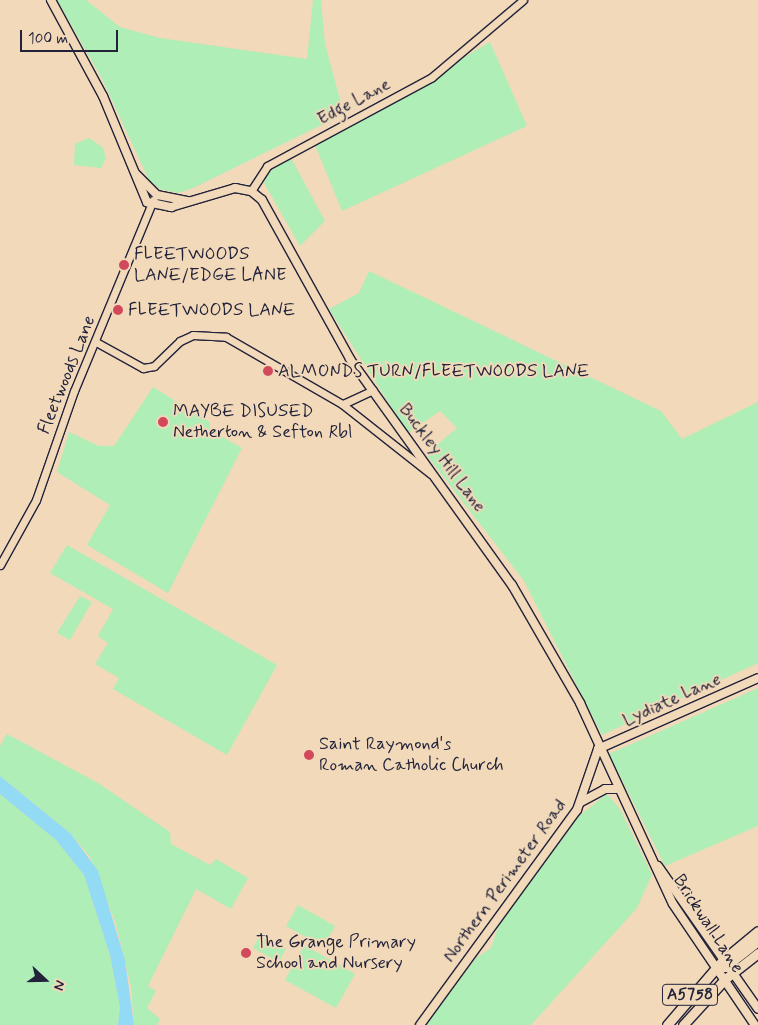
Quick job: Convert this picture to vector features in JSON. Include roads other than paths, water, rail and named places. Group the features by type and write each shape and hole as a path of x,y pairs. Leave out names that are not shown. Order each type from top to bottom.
{"highway":[{"name":"A5758","path":"683,1025 724,979 727,966 758,930"},
{"path":"727,966 758,941"},
{"name":"A5758","path":"667,1025 716,967 727,966 758,953"}],"main road":[{"path":"51,0 90,70 134,170 142,194 151,204 171,207 229,189 252,191"},
{"path":"134,170 157,195 191,201"},
{"name":"Buckley Hill Lane","path":"252,191 272,215 342,346 512,585 580,703 598,749"},
{"name":"Lydiate Lane","path":"598,749 758,678"},
{"name":"Brickwall Lane","path":"598,749 655,863 673,904 755,1025"},
{"name":"Northern Perimeter Road","path":"420,1025 581,802 598,749"},
{"path":"581,802 605,789 616,788"},
{"name":"Brickwall Lane","path":"655,863 758,1009"}],"street":[{"name":"Edge Lane","path":"252,191 266,166 432,77 522,0"},
{"name":"Fleetwoods Lane","path":"0,565 36,500 96,342 151,204 157,195"},
{"path":"96,342 143,368 154,366 180,341 216,334 342,404 439,481"},
{"path":"342,404 353,403 372,390"}],"water":[{"path":"0,776 71,834 98,871 125,960 134,1025 118,1025 120,1007 110,955 84,875 56,840 0,794"}],"place":[{"name":"FLEETWOODS LANE/EDGE LANE","path":"124,265"},
{"name":"FLEETWOODS LANE","path":"118,310"},
{"name":"ALMONDS TURN/FLEETWOODS LANE","path":"268,371"},
{"name":"MAYBE DISUSED Netherton & Sefton Rbl","path":"163,422"},
{"name":"Saint Raymond's Roman Catholic Church","path":"309,755"},
{"name":"The Grange Primary School and Nursery","path":"246,953"}]}
